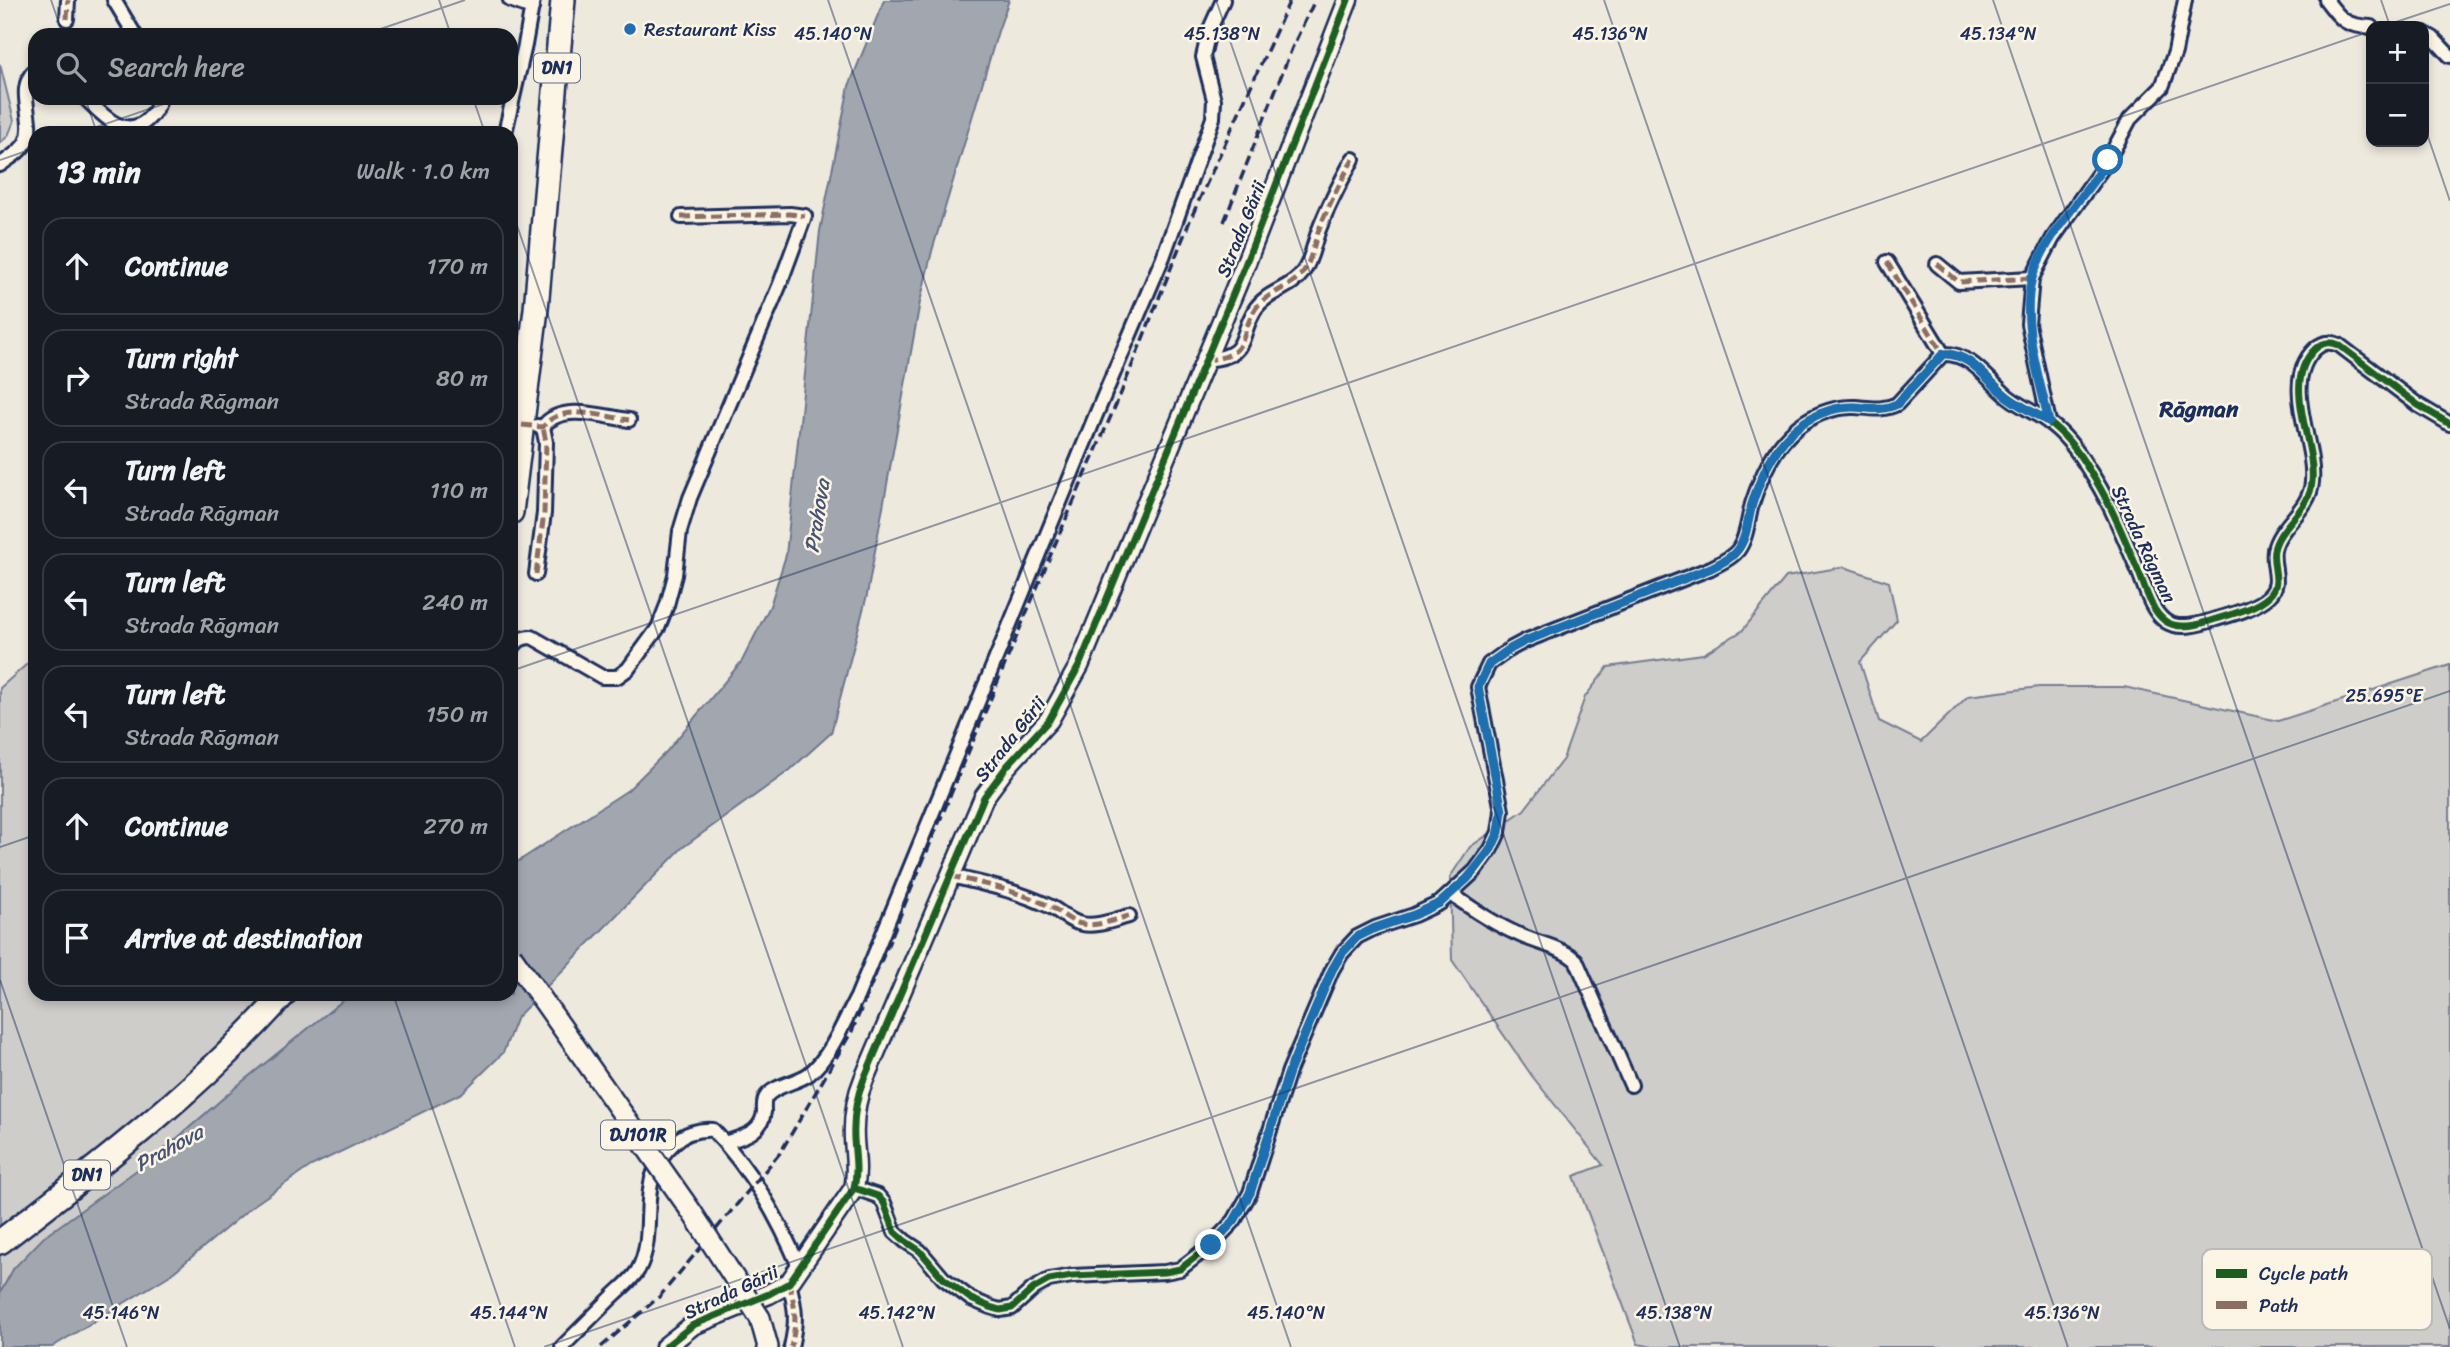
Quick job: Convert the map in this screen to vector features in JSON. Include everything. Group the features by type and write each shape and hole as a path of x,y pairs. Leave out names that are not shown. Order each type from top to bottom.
{"highway":[{"name":"DN1","path":"518,466 544,233 562,0"},
{"name":"DN1","path":"525,421 525,284 538,3"},
{"name":"DN1","path":"0,1226 106,1143 164,1093 257,1001"},
{"name":"DN1","path":"0,1242 171,1106 209,1072 277,1001"}],"main road":[{"name":"DJ101R","path":"518,964 691,1211 760,1318 768,1347"}],"street":[{"path":"67,19 68,0"},
{"path":"114,0 131,28"},
{"path":"510,0 538,3 518,82"},
{"path":"725,1143 756,1131 761,1126 764,1100 768,1094 798,1081 823,1059 858,997 1163,257 1213,118 1214,100 1203,57 1209,31 1223,0"},
{"name":"Strada Gării","path":"665,1347 693,1325 769,1294 794,1276 854,1188 857,1176 854,1123 858,1093 988,791 1049,720 1079,666 1205,360 1348,0"},
{"path":"2049,422 2028,324 2032,278 2053,238 2099,174 2130,119 2162,87 2175,52 2185,0"},
{"path":"2326,0 2348,25 2366,27"},
{"path":"2429,36 2450,56"},
{"path":"0,165 18,152 28,139 28,83"},
{"path":"93,105 112,123 123,126"},
{"path":"139,126 155,112 158,105"},
{"path":"507,126 512,105"},
{"path":"1205,360 1227,357 1243,343 1250,318 1258,306 1268,295 1294,281 1303,272 1319,228 1353,159"},
{"path":"518,641 523,637 531,637 602,677 617,677 628,669 645,649 658,628 667,605 690,498 797,243 805,216 782,214 681,217"},
{"path":"854,1188 877,1196 884,1203 895,1232 920,1251 943,1278 971,1299 1000,1310 1012,1308 1033,1289 1049,1280 1180,1269 1211,1245 1226,1229 1250,1193 1289,1072 1332,970 1342,953 1357,937 1440,903 1491,849 1499,832 1502,811 1478,687 1489,664 1525,641 1711,568 1731,557 1739,549 1752,503 1773,456 1790,434 1810,419 1830,411 1850,407 1889,408 1897,404 1943,354 1887,262"},
{"path":"1937,264 1959,282 2032,278"},
{"name":"Strada Răgman","path":"1943,354 1957,355 1967,360 2006,396 2049,422 2062,434 2088,467 2103,492 2153,605 2166,622 2186,626 2246,609 2269,596 2275,588 2274,548 2300,512 2312,481 2300,380 2305,362 2320,344 2331,342 2339,345 2418,405 2450,424"},
{"path":"525,421 570,413 629,420"},
{"path":"525,421 546,442 544,513 536,573"},
{"path":"951,876 1012,891 1051,907 1080,924 1093,925 1129,916"},
{"path":"1451,894 1485,918 1522,937 1567,953 1576,961 1632,1085"},
{"path":"562,1347 637,1271 645,1243 654,1168 666,1150 677,1140 701,1129 713,1130 725,1143 761,1190 783,1229 794,1276 796,1325 791,1347"}],"shaded area":[{"path":"0,64 14,121 8,136 0,143"},
{"path":"1844,567 1889,582 1897,620 1860,662 1879,721 1921,742 1968,696 2039,687 2124,687 2278,721 2450,665 2450,1347 1653,1347 1638,1344 1574,1176 1603,1165 1532,1076 1452,960 1450,877 1470,847 1524,810 1563,759 1585,697 1608,667 1703,654 1742,631 1786,577"},
{"path":"28,663 28,1001 342,1001 159,1154 14,1268 0,1293 0,688"}],"water":[{"name":"Prahova","path":"884,0 1009,0 932,251 920,302 867,595 831,733 790,770 682,848 517,1017 503,1053 462,1093 311,1166 254,1205 170,1275 52,1347 0,1347 0,1293 14,1268 44,1237 159,1154 342,1001 518,1001 518,861 628,790 667,751 742,661 770,606 786,555 820,231 849,86"}],"railway":[{"path":"601,1347 660,1296 780,1153 852,1031 1121,393 1191,218 1290,0"},
{"path":"1224,222 1292,48 1315,0"}],"marked path":[{"path":"67,19 68,0"},
{"path":"1205,360 1220,358 1237,349 1250,318 1261,302 1303,272 1327,210 1353,159"},
{"path":"681,217 790,214 805,216"},
{"path":"1887,262 1943,354"},
{"path":"1937,264 1959,282 2032,278"},
{"path":"522,425 543,427 551,419 571,413 629,420"},
{"path":"536,574 544,513 546,442 543,427"},
{"path":"951,876 1025,896 1082,924 1100,924 1129,916"},
{"path":"789,1283 795,1315 791,1347"}],"cycle path":[{"path":"665,1347 693,1325 789,1283 854,1188 855,1116 864,1079 984,797 1007,766 1049,720 1079,666 1245,265 1348,0"},
{"path":"854,1188 878,1196 884,1203 895,1232 920,1251 943,1278 971,1299 1000,1310 1012,1308 1033,1289 1049,1280 1180,1269 1211,1245 1234,1221 1250,1193 1289,1071 1332,970 1342,953 1357,937 1440,903 1475,871 1491,849 1499,832 1502,811 1478,687 1489,664 1525,641 1711,568 1729,558 1738,550 1743,540 1752,504 1767,466 1778,448 1797,427 1812,417 1846,407 1882,408 1897,404 1943,354 1952,354 1969,362 2009,397 2043,418 2071,444 2110,506 2155,611 2165,621 2177,626 2197,624 2244,610 2258,604 2273,591 2276,580 2273,556 2277,541 2306,501 2312,482 2300,378 2305,363 2315,349 2327,343 2339,345 2418,405 2450,424"}],"place":[{"name":"Restaurant Kiss","path":"630,29"}],"district":[{"name":"Răgman","path":"2199,409"}],"route":[{"path":"1211,1245 1234,1221 1250,1193 1289,1072 1332,970 1342,953 1357,937 1440,903 1475,871 1491,849 1499,832 1502,811 1478,687 1489,664 1525,641 1711,568 1731,557 1739,549 1752,503 1773,456 1790,434 1810,419 1830,411 1850,407 1881,409 1897,404 1943,354 1957,355 1967,360 2006,396 2049,422 2028,324 2032,278 2053,238 2108,160"}]}
